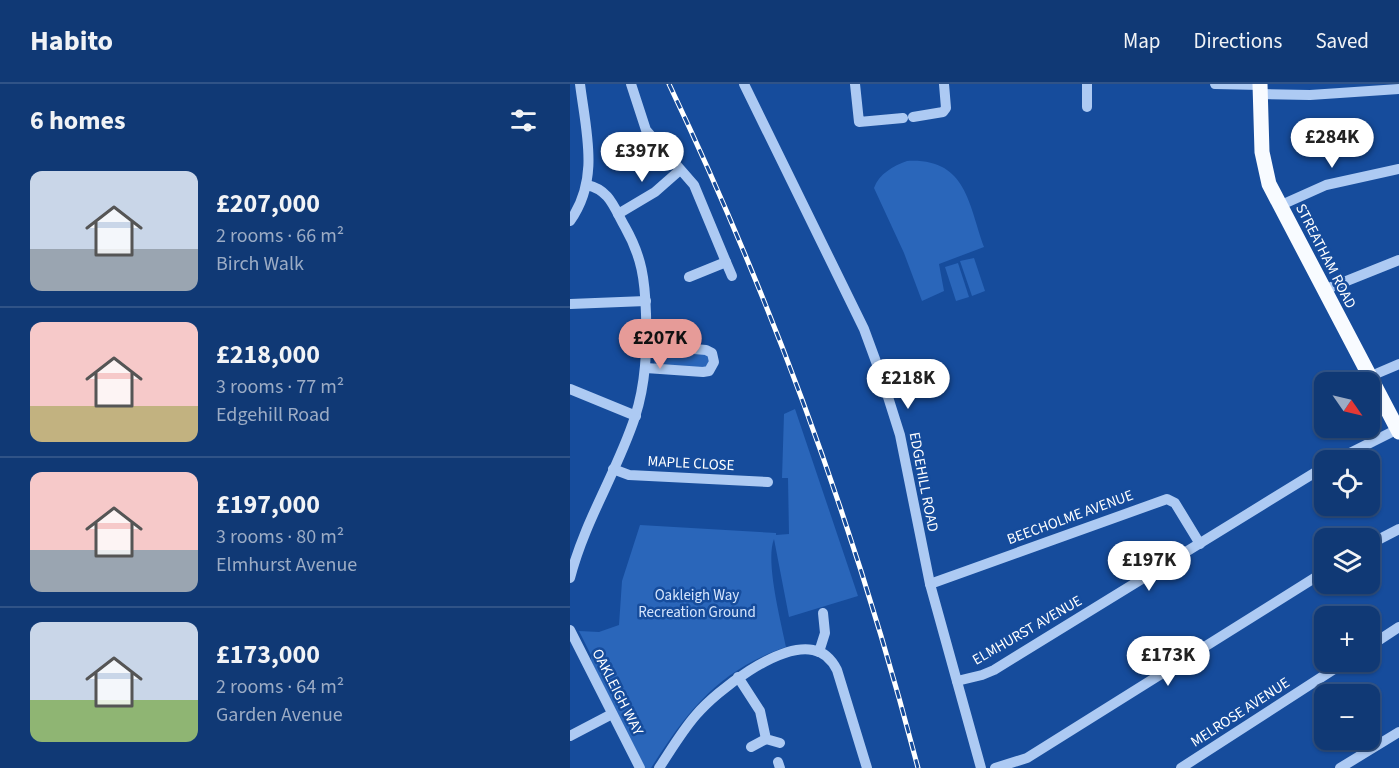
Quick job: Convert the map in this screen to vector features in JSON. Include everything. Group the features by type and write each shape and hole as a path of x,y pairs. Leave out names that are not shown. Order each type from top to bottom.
{"main road":[{"name":"STREATHAM ROAD","path":"1260,88 1263,163 1269,184 1368,372"},
{"name":"STREATHAM ROAD","path":"1380,396 1398,431"}],"street":[{"path":"570,221 584,199 587,185 588,145 580,84"},
{"path":"631,84 646,130 697,192 732,276"},
{"name":"EDGEHILL ROAD","path":"744,84 864,329 899,431 930,584 981,768"},
{"path":"856,84 859,122 943,112 946,108 944,84"},
{"path":"1087,84 1087,107"},
{"path":"1215,84 1310,94 1399,89"},
{"path":"1280,206 1326,185 1399,169"},
{"path":"618,214 655,192 680,170"},
{"path":"570,578 587,527 636,416 646,368 647,345 646,301 640,259 632,239 604,192 587,185"},
{"path":"1324,290 1399,260"},
{"path":"689,277 726,262"},
{"path":"570,304 646,301"},
{"path":"646,368 702,372 709,371 714,362 712,353 706,350 647,345"},
{"path":"1380,372 1399,364"},
{"path":"570,389 636,416"},
{"path":"1357,450 1398,431"},
{"name":"MAPLE CLOSE","path":"613,469 629,475 768,482"},
{"name":"ELMHURST AVENUE","path":"957,681 994,670 1314,473"},
{"name":"BEECHOLME AVENUE","path":"930,584 1167,499 1175,503 1200,544"},
{"path":"1380,539 1399,529"},
{"path":"995,768 1027,758 1314,578"},
{"path":"819,652 825,633 823,614"},
{"path":"1380,639 1399,627"},
{"name":"OAKLEIGH WAY","path":"570,630 640,768"},
{"path":"660,768 682,732 696,715 738,677 762,663 794,652 809,650 819,652 830,660 837,670 867,768"},
{"name":"MELROSE AVENUE","path":"1180,768 1329,672"},
{"path":"738,677 760,711 766,739"},
{"path":"570,736 612,714"},
{"path":"1340,768 1399,732"},
{"path":"751,747 766,739 780,743"}],"green space":[{"path":"907,161 927,162 942,167 953,175 962,186 968,199 984,247 939,264 944,291 922,301 904,253 874,188 887,171"},
{"path":"974,258 985,291 972,296 960,261"},
{"path":"958,263 969,297 956,301 945,267"},
{"path":"655,349 704,353 710,358 707,368 654,365"},
{"name":"Oakleigh Way Recreation Ground","path":"795,409 858,596 789,617 774,539 771,562 786,647 742,667 707,694 678,728 651,768 645,768 591,661 591,655 579,631 599,632 619,625 622,581 640,525 789,534 788,478 782,478 784,414"}],"railway":[{"path":"669,84 743,250 810,420 868,593 918,768"}]}
